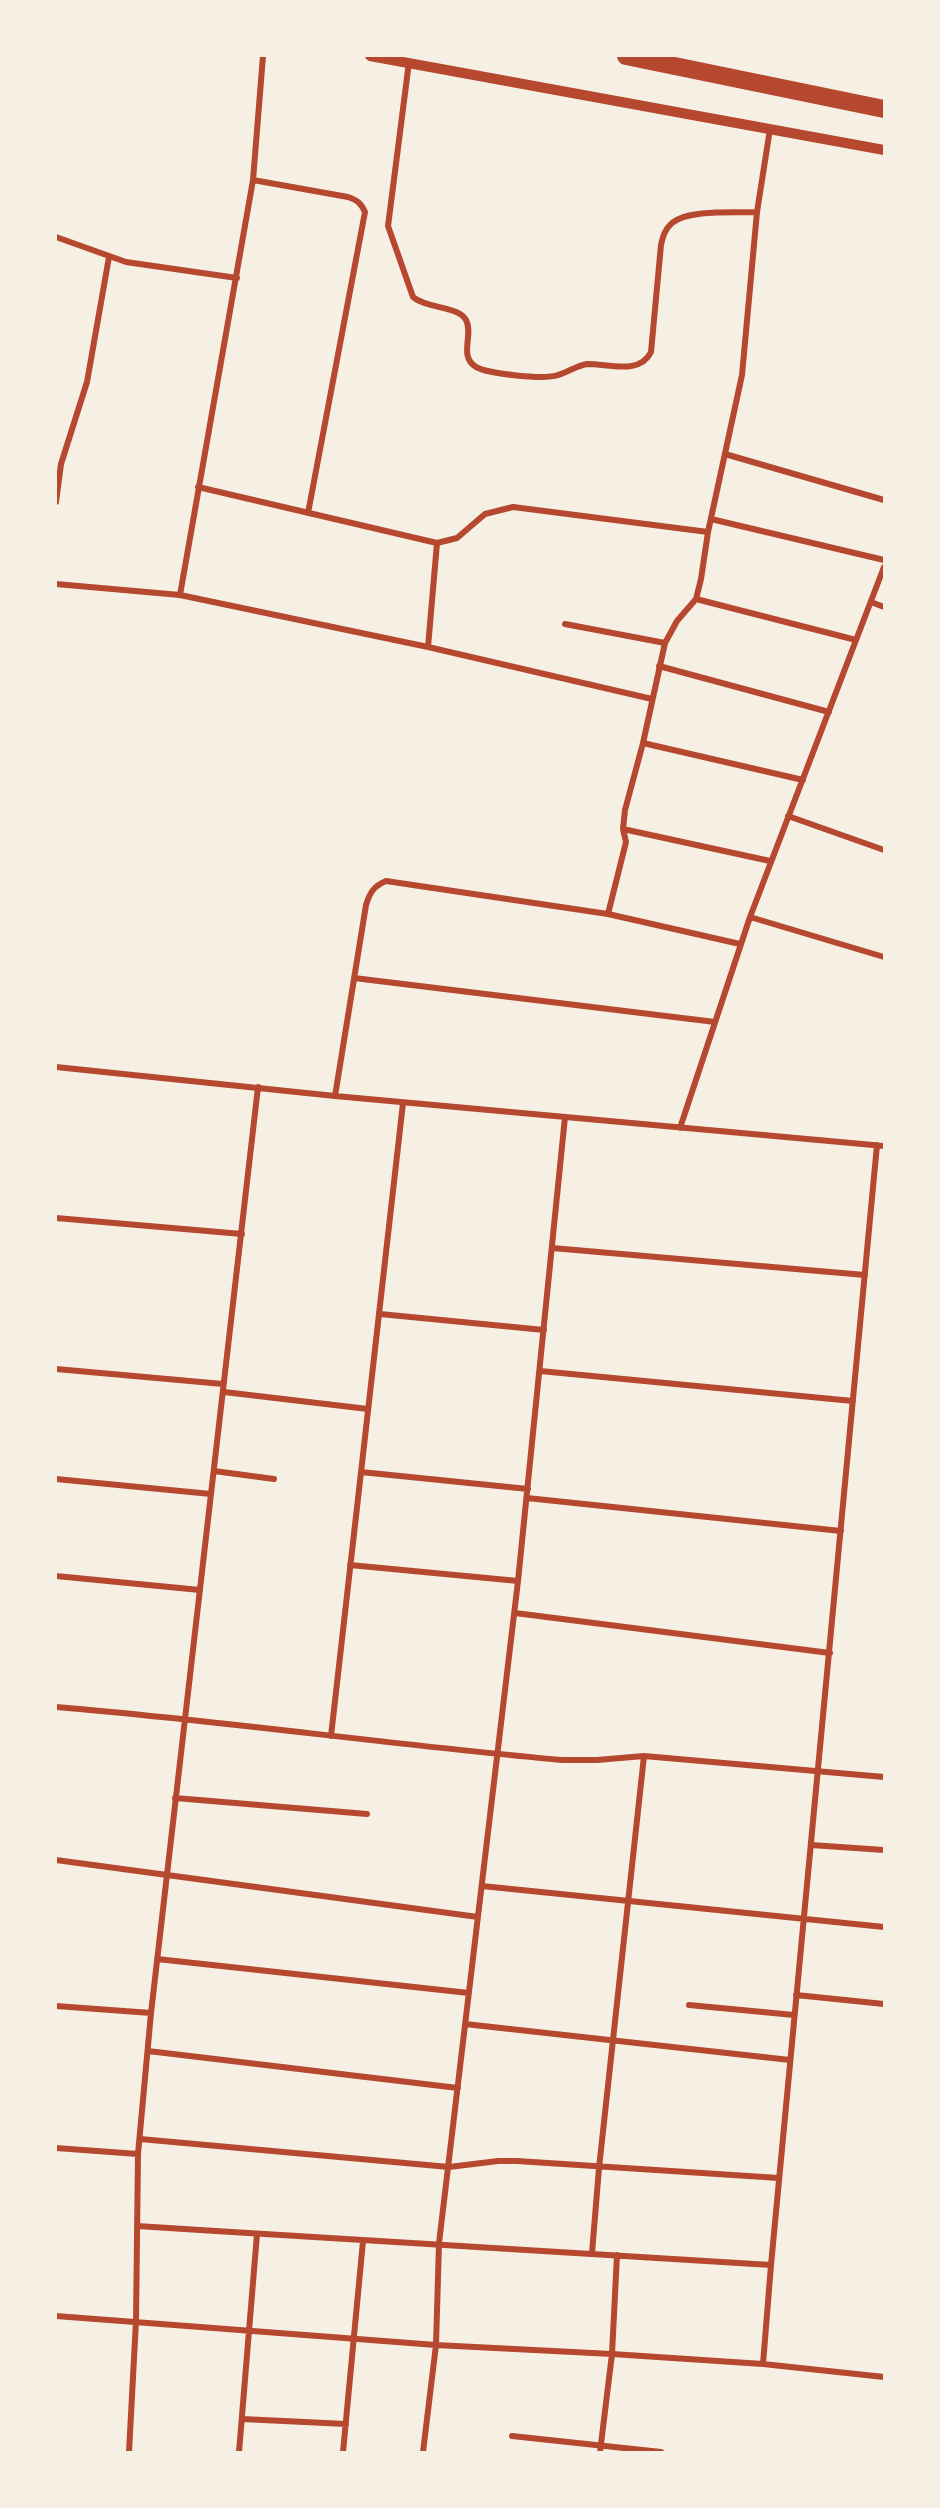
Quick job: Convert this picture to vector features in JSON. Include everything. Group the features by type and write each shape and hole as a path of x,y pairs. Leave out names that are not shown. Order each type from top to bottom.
{"highway":[{"path":"626,56 885,109"}],"street":[{"path":"180,595 253,180 263,56"},
{"path":"370,56 885,150"},
{"path":"409,63 388,226 413,297 420,303 459,312 464,316 469,328 467,353 478,368 540,378 558,375 580,366 632,366 644,362 651,352 661,244 667,228 672,222 688,215 757,212"},
{"path":"608,914 626,842 623,830 625,810 643,743 665,643 677,621 696,599 742,375 757,212 771,128"},
{"path":"253,180 348,197 355,199 365,212 308,513"},
{"path":"56,237 126,262 237,278"},
{"path":"56,502 61,464 87,382 109,257"},
{"path":"725,454 885,500"},
{"path":"198,487 437,543 457,538 485,514 513,507 708,532"},
{"path":"711,519 885,560"},
{"path":"428,647 437,543"},
{"path":"680,1128 740,944 885,567"},
{"path":"56,584 180,595 428,647 652,699"},
{"path":"696,599 856,640"},
{"path":"871,602 885,607"},
{"path":"565,624 665,643"},
{"path":"659,666 829,712"},
{"path":"643,743 803,780"},
{"path":"788,816 885,850"},
{"path":"623,830 771,861"},
{"path":"335,1096 369,894 376,885 386,881 608,914 740,944"},
{"path":"750,917 885,957"},
{"path":"354,978 715,1022"},
{"path":"56,1067 404,1103 881,1145 865,1275 763,2364"},
{"path":"129,2452 136,2321 138,2154 151,2013 258,1087"},
{"path":"331,1736 404,1103"},
{"path":"423,2452 436,2345 439,2243 515,1613 565,1117"},
{"path":"56,1218 242,1234"},
{"path":"552,1248 865,1275"},
{"path":"380,1314 544,1330"},
{"path":"56,1370 223,1384"},
{"path":"540,1371 854,1401"},
{"path":"224,1392 368,1409"},
{"path":"214,1471 274,1479"},
{"path":"361,1472 528,1489"},
{"path":"56,1479 212,1494"},
{"path":"527,1498 841,1531"},
{"path":"350,1565 518,1581"},
{"path":"56,1576 200,1590"},
{"path":"515,1613 830,1653"},
{"path":"56,1707 185,1718 497,1755 562,1760 597,1760 644,1755 885,1777"},
{"path":"592,2253 599,2168 644,1755"},
{"path":"175,1798 367,1814"},
{"path":"811,1845 885,1850"},
{"path":"56,1860 478,1917"},
{"path":"482,1886 885,1927"},
{"path":"157,1959 469,1993"},
{"path":"796,1995 885,2004"},
{"path":"689,2005 794,2015"},
{"path":"56,2006 151,2013"},
{"path":"465,2024 790,2060"},
{"path":"148,2051 458,2088"},
{"path":"140,2139 449,2167 498,2161 779,2178"},
{"path":"56,2148 138,2154"},
{"path":"137,2226 771,2265"},
{"path":"239,2452 258,2234"},
{"path":"343,2452 363,2241"},
{"path":"600,2449 612,2354 617,2255"},
{"path":"56,2316 354,2340 763,2364 885,2377"},
{"path":"242,2419 346,2424"},
{"path":"512,2436 600,2449 661,2452"}]}
